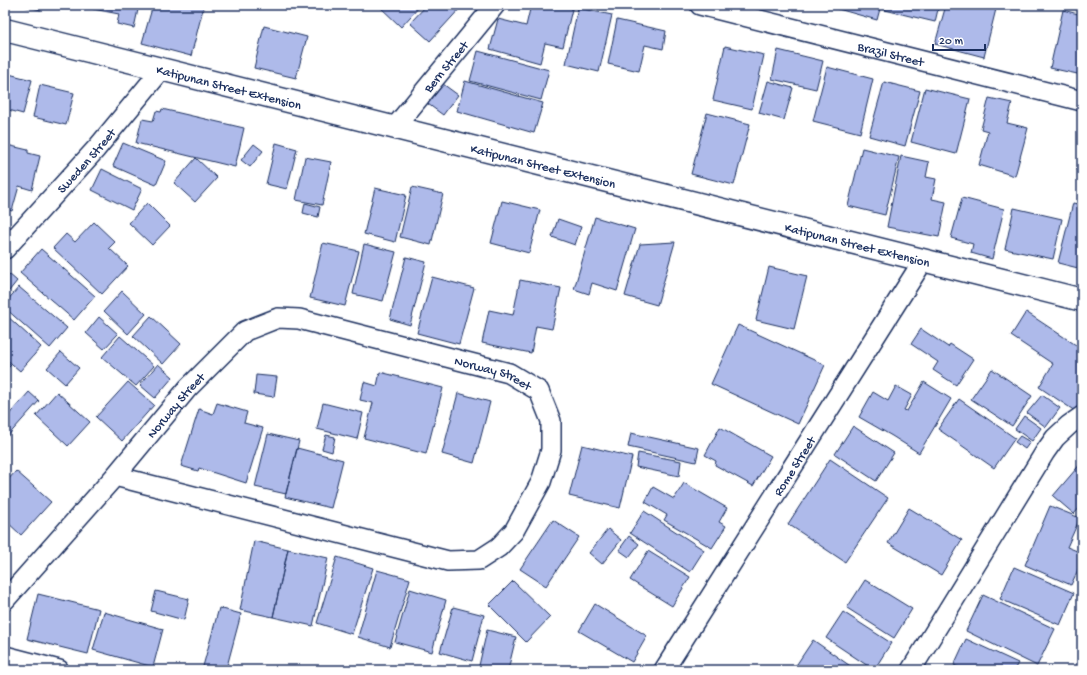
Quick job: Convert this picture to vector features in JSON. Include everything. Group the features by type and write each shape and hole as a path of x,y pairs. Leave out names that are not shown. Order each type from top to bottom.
{"street":[{"name":"Bern Street","path":"395,127 495,5"},
{"name":"Brazil Street","path":"700,5 1082,101"},
{"name":"Katipunan Street Extension","path":"5,30 1082,300"},
{"name":"Sweden Street","path":"5,249 96,149 162,69"},
{"name":"Rome Street","path":"664,670 923,261"},
{"name":"Norway Street","path":"5,600 115,476 188,388 245,331 278,318 299,319 509,373 539,391 551,421 551,450 541,482 514,531 499,548 479,560 448,561 115,476"},
{"path":"911,670 1045,452 1055,438 1082,416"},
{"path":"5,656 59,670"}],"building":[{"path":"18,5 42,5 41,10"},
{"path":"55,5 67,5 66,8"},
{"path":"94,5 139,5 134,28 117,24 119,14 93,9"},
{"path":"153,5 204,5 191,56 142,43"},
{"path":"378,5 421,5 401,27"},
{"path":"427,5 463,5 430,41 410,23"},
{"path":"531,5 573,5 563,47 545,43 540,63 490,49 498,19 526,26"},
{"path":"831,5 881,5 877,20 831,7"},
{"path":"886,5 939,5 935,22 885,10"},
{"path":"946,5 997,5 984,57 935,44"},
{"path":"578,8 612,15 599,72 566,64"},
{"path":"1063,10 1082,15 1082,75 1050,68"},
{"path":"617,20 666,31 663,49 645,45 639,71 608,64"},
{"path":"264,26 307,37 296,78 254,68"},
{"path":"725,46 764,55 752,109 713,100"},
{"path":"778,50 823,61 816,89 772,79"},
{"path":"478,51 549,70 541,100 470,81"},
{"path":"827,67 873,79 860,133 813,121"},
{"path":"5,73 32,80 23,114 5,109"},
{"path":"465,81 543,103 534,133 457,111"},
{"path":"768,81 793,88 784,120 759,113"},
{"path":"884,82 920,91 905,146 869,136"},
{"path":"443,84 458,95 443,115 428,104"},
{"path":"40,85 74,93 66,125 33,117"},
{"path":"925,88 970,99 956,154 911,142"},
{"path":"989,98 1012,103 1007,123 1028,128 1015,176 979,165 988,131 981,129"},
{"path":"162,109 244,128 235,167 136,143 142,119 153,121 156,111 161,112"},
{"path":"707,113 750,124 734,185 691,174"},
{"path":"123,143 166,161 156,185 113,166"},
{"path":"276,143 297,149 287,189 266,184"},
{"path":"254,144 263,151 250,167 241,160"},
{"path":"7,145 28,150 28,153 40,156 32,190 19,186 12,211 5,209 5,155"},
{"path":"862,148 899,157 885,215 848,206"},
{"path":"1082,150 1082,171 1077,170"},
{"path":"901,156 929,162 926,177 936,179 932,199 946,202 939,237 887,227"},
{"path":"305,157 331,162 322,205 296,200"},
{"path":"196,158 217,178 195,202 174,183"},
{"path":"102,169 142,189 132,210 92,190"},
{"path":"412,187 443,194 431,245 400,237"},
{"path":"375,188 406,195 395,242 364,234"},
{"path":"962,198 1004,209 992,259 971,253 973,244 951,238"},
{"path":"502,201 540,210 529,253 491,243"},
{"path":"147,203 170,226 152,245 129,223"},
{"path":"305,203 320,207 318,217 303,213"},
{"path":"1073,203 1082,205 1082,269 1058,263"},
{"path":"1014,208 1062,219 1053,259 1005,249"},
{"path":"595,217 635,229 617,291 592,283 589,294 574,289"},
{"path":"558,219 581,227 575,245 552,237"},
{"path":"94,222 115,242 109,248 128,266 102,294 53,248 66,234 75,242"},
{"path":"675,242 657,305 625,296 640,244"},
{"path":"323,243 359,251 345,306 310,298"},
{"path":"364,244 396,252 383,301 353,294"},
{"path":"41,249 95,296 74,320 20,273"},
{"path":"406,257 426,262 410,325 390,319"},
{"path":"769,267 807,276 794,329 756,320"},
{"path":"9,274 17,281 5,296 5,279"},
{"path":"432,277 474,288 459,344 417,333"},
{"path":"520,280 561,288 552,329 536,326 531,353 482,343 489,310 513,315"},
{"path":"19,287 67,328 50,348 5,308 5,303"},
{"path":"122,291 146,314 128,334 104,311"},
{"path":"1026,312 1082,349 1082,401 1075,411 1039,387 1053,364 1011,336"},
{"path":"5,314 41,347 20,371 5,358"},
{"path":"151,316 181,344 163,364 133,336"},
{"path":"99,317 118,334 104,349 86,333"},
{"path":"738,325 825,365 798,424 711,384"},
{"path":"921,329 948,347 950,344 973,359 956,385 933,370 938,362 911,344"},
{"path":"120,336 154,366 136,386 102,357"},
{"path":"61,352 79,368 65,384 47,368"},
{"path":"5,360 11,365 5,371"},
{"path":"158,364 173,377 155,398 140,385"},
{"path":"992,369 1032,396 1012,426 971,399"},
{"path":"380,372 443,388 426,454 364,438 373,403 360,400 364,382 377,386"},
{"path":"256,375 277,377 274,397 254,394"},
{"path":"128,382 154,405 122,441 96,417"},
{"path":"924,382 951,399 919,453 859,417 873,392 888,401 896,386 912,395 904,410 907,411"},
{"path":"29,392 39,401 5,439 5,419"},
{"path":"57,392 90,422 68,446 36,416"},
{"path":"458,393 490,402 474,463 442,454"},
{"path":"1042,395 1060,408 1046,427 1027,413"},
{"path":"959,399 1015,438 994,468 938,429"},
{"path":"217,403 247,412 244,423 263,428 246,483 199,468 198,471 181,466 199,409 213,414"},
{"path":"323,403 363,413 357,439 317,429"},
{"path":"1024,416 1041,428 1032,441 1015,429"},
{"path":"853,426 894,453 876,481 835,454"},
{"path":"720,427 771,456 753,486 715,465 716,461 705,455"},
{"path":"631,433 699,448 696,462 628,447"},
{"path":"268,434 299,441 286,494 255,487"},
{"path":"326,435 335,437 332,452 322,449"},
{"path":"1020,436 1030,442 1025,449 1015,442"},
{"path":"582,445 632,457 620,508 569,496"},
{"path":"297,448 343,460 331,508 285,497"},
{"path":"638,453 681,461 679,476 636,467"},
{"path":"830,459 888,498 845,562 788,524"},
{"path":"1082,462 1082,505 1074,514 1053,496"},
{"path":"16,471 51,502 21,535 5,520 5,483"},
{"path":"684,483 727,508 719,522 726,526 712,548 664,520 667,515 645,502 653,487 674,499"},
{"path":"1050,506 1080,518 1067,547 1082,553 1082,561 1071,585 1025,565"},
{"path":"909,508 962,540 941,575 888,543"},
{"path":"644,511 704,550 690,572 630,533"},
{"path":"553,520 579,537 546,586 520,569"},
{"path":"608,529 621,540 602,564 589,553"},
{"path":"629,536 639,544 629,557 619,550"},
{"path":"254,541 288,549 273,617 240,610"},
{"path":"288,549 328,558 313,626 273,617"},
{"path":"648,551 690,577 672,606 630,580"},
{"path":"337,557 373,568 352,634 317,623"},
{"path":"1014,567 1074,593 1060,625 1000,599"},
{"path":"377,570 410,579 390,647 358,637"},
{"path":"865,580 912,609 894,638 847,608"},
{"path":"513,581 550,617 526,642 489,605"},
{"path":"410,589 446,600 432,652 395,642"},
{"path":"156,591 189,599 184,620 151,611"},
{"path":"38,594 99,609 88,654 27,639"},
{"path":"983,595 1055,629 1037,666 966,631"},
{"path":"595,604 647,636 632,662 579,631"},
{"path":"453,607 484,615 472,661 440,652"},
{"path":"219,608 241,614 226,670 202,670"},
{"path":"104,612 163,629 153,667 93,650"},
{"path":"843,612 891,643 874,670 826,638"},
{"path":"487,630 516,637 508,670 478,670"},
{"path":"966,639 1018,663 1014,670 964,670 954,665"},
{"path":"813,640 856,670 793,670"}]}
